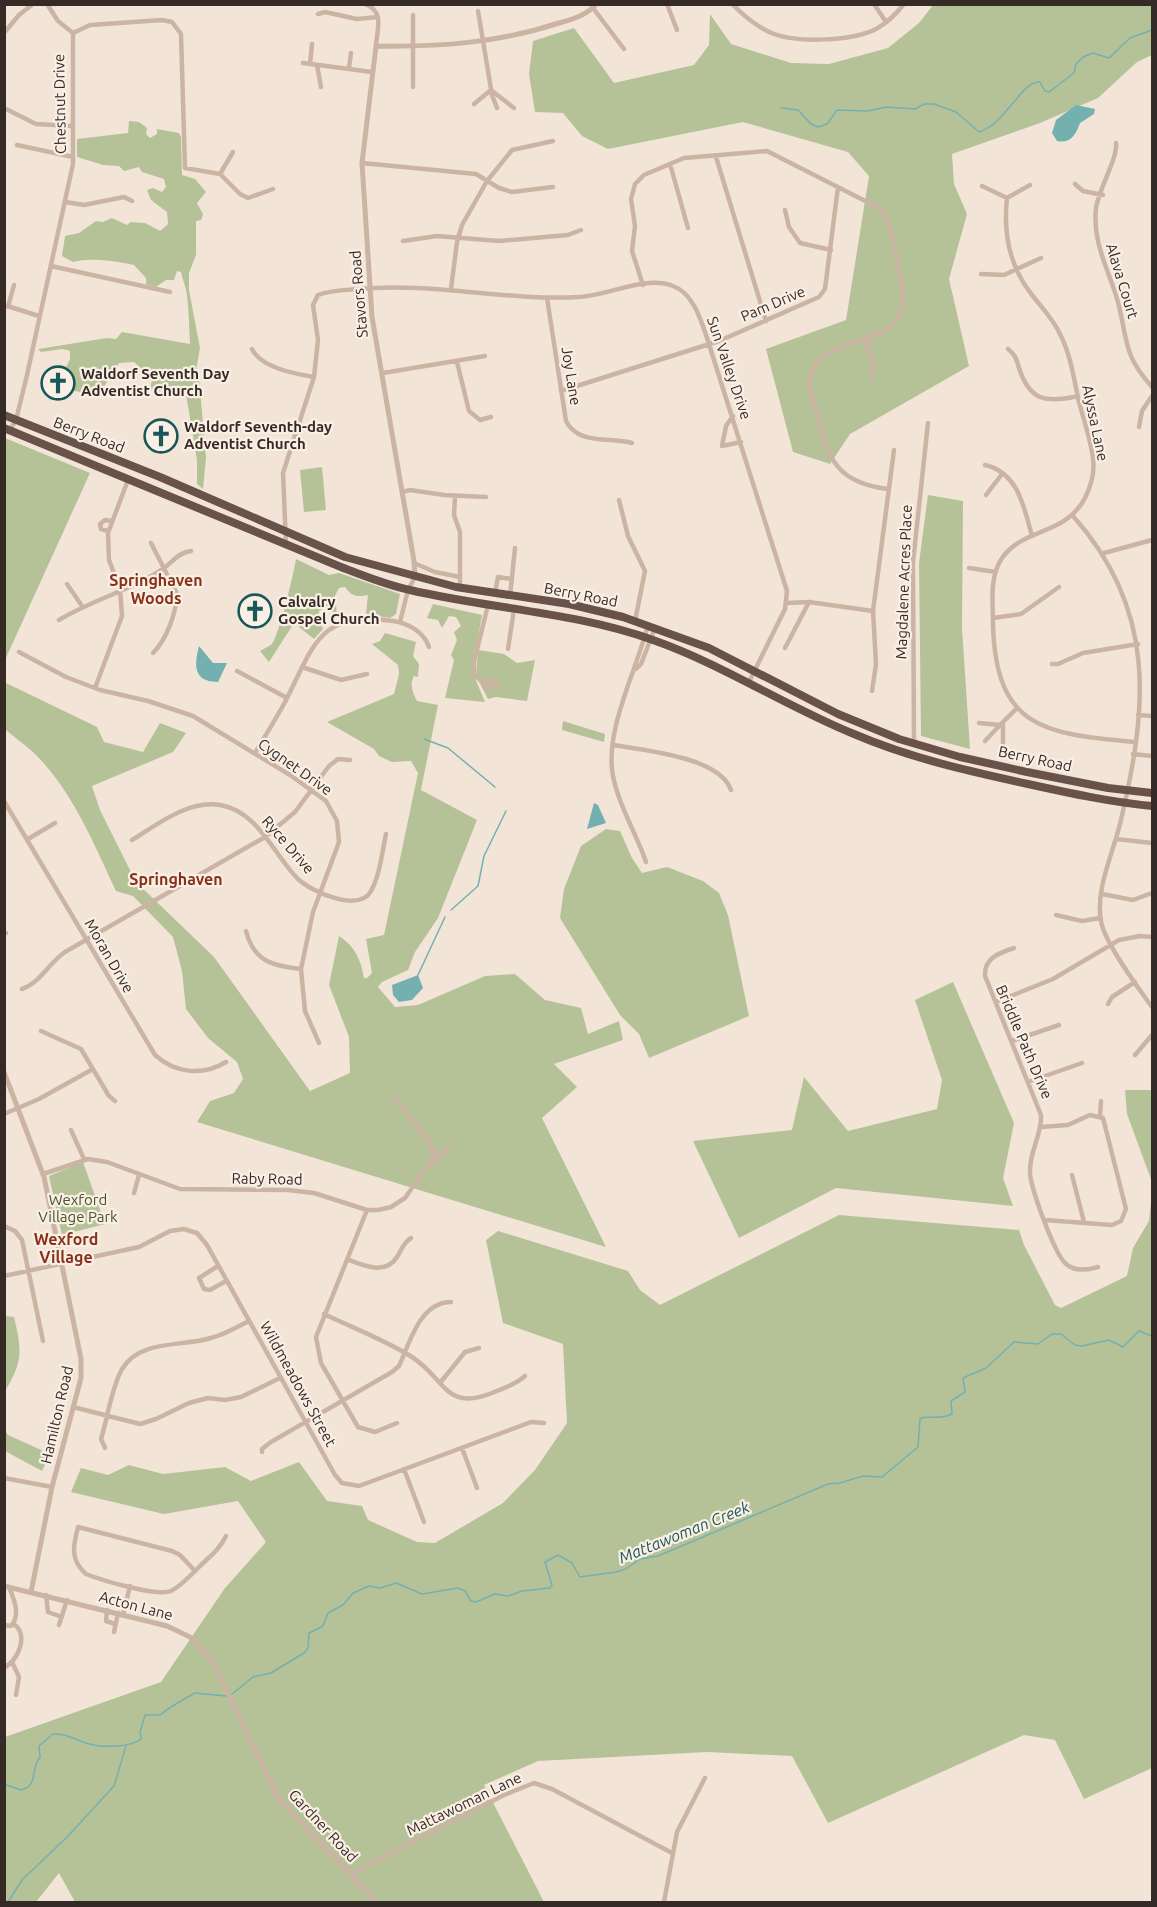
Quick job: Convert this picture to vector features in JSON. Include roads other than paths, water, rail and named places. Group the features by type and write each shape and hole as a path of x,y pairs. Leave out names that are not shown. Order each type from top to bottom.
{"highway":[{"name":"Berry Road","path":"4,415 160,477 345,557 460,588 577,606 635,621 709,648 838,714 914,744 986,763 1152,793"},
{"name":"Berry Road","path":"7,429 226,518 286,545 408,590 514,609 569,616 648,638 693,655 854,734 924,760 1124,803 1152,806"}],"street":[{"path":"4,33 19,15 33,4"},
{"path":"47,4 58,21 73,33"},
{"name":"Stavors Road","path":"365,4 374,8 378,17 362,163 370,288 375,341 383,373 415,577"},
{"path":"667,4 677,30"},
{"path":"732,4 746,18 774,34 798,40 858,36 886,22 904,4"},
{"path":"874,4 886,22"},
{"path":"376,46 413,47 483,42 523,35 574,19 594,6 624,49"},
{"path":"478,11 491,90 497,108"},
{"path":"318,14 325,12 357,19 378,17"},
{"path":"413,15 413,87"},
{"name":"Chestnut Drive","path":"7,429 16,420 66,202 73,158 73,33 90,25 162,20 172,22 181,34 185,168 220,174"},
{"path":"310,64 312,44"},
{"path":"348,68 351,53"},
{"path":"303,63 372,72"},
{"path":"317,65 321,87"},
{"path":"474,104 491,90"},
{"path":"491,90 514,108"},
{"path":"4,108 36,124 72,126"},
{"path":"451,289 458,237 466,214 487,181 508,152 553,141"},
{"name":"Alava Court","path":"1116,142 1116,153 1101,195 1095,225 1100,251 1116,297 1131,356 1152,387"},
{"path":"17,145 73,158"},
{"path":"642,285 632,251 635,226 631,193 638,179 644,175 699,155 716,157 749,150 767,150 855,194 883,212 889,224 903,297 901,311 893,324 866,340 824,354 815,364 810,379 810,388 835,465 859,485 888,489"},
{"path":"233,152 220,174 244,197 254,197 273,189"},
{"path":"716,157 766,321"},
{"path":"362,163 476,174 512,192 553,187"},
{"path":"670,164 688,228"},
{"path":"1075,184 1083,191 1101,195"},
{"path":"982,186 1006,198 1030,185"},
{"name":"Pam Drive","path":"561,391 709,344 819,297 825,289 838,187"},
{"path":"66,202 84,205 124,197 132,201"},
{"name":"Alyssa Lane","path":"1006,198 1006,237 1015,270 1048,313 1060,334 1078,396 1094,469 1089,489 1072,516 1057,527 1032,536 1011,548 996,572 993,618 998,672 1005,691 1017,708 1028,718 1054,731 1134,742"},
{"path":"785,210 789,227 800,243 831,250"},
{"path":"403,241 428,236 499,241 568,235 581,231"},
{"path":"981,274 997,276 1041,258"},
{"path":"51,266 170,291"},
{"name":"Sun Valley Drive","path":"314,377 318,356 315,300 318,295 326,292 370,288 380,290 386,287 451,289 547,298 593,296 662,283 683,292 701,321 709,344 783,574 787,603"},
{"path":"14,285 6,306 39,316"},
{"name":"Joy Lane","path":"547,298 566,421 576,434 632,443"},
{"path":"866,340 874,368 872,379"},
{"path":"252,349 258,358 277,367 314,377 283,473 288,532 286,545"},
{"path":"1008,349 1014,354 1024,381 1038,397 1054,400 1078,396"},
{"path":"383,373 485,356"},
{"path":"457,362 468,411 480,420 491,417"},
{"path":"1139,427 1142,411 1152,396"},
{"path":"733,416 726,426 722,446 741,442"},
{"name":"Magdalene Acres Place","path":"914,744 914,562 928,423"},
{"path":"872,691 876,664 873,610 894,450"},
{"path":"985,465 1002,474 1020,495 1032,536"},
{"path":"986,495 1002,474"},
{"path":"95,688 122,616 120,589 109,560 108,531 128,480"},
{"path":"402,492 410,490 455,496 486,497"},
{"path":"455,496 454,515 460,532 460,588"},
{"path":"619,500 628,536 645,571 635,621"},
{"path":"1072,516 1104,553 1128,603 1138,645 1140,670 1138,715 1124,803 1102,894 1101,918 1112,944 1135,982 1152,1004"},
{"path":"108,531 101,529 100,524 105,520 111,521"},
{"path":"1104,553 1152,540"},
{"path":"151,543 177,594 177,605 159,646 153,653"},
{"path":"510,596 515,548"},
{"path":"59,620 82,606 164,568 181,554 191,551"},
{"path":"414,563 435,572 460,577"},
{"path":"969,568 996,572"},
{"path":"400,622 408,590 415,577"},
{"path":"495,594 498,577 512,579"},
{"path":"67,584 82,606"},
{"path":"993,618 1021,614 1059,587"},
{"path":"749,682 787,603 809,602 873,610"},
{"path":"785,648 809,602"},
{"path":"479,679 474,675 474,662 488,604"},
{"path":"508,649 514,609"},
{"path":"255,753 316,643 338,624 364,618 400,622 424,637 429,647"},
{"path":"646,862 616,789 611,763 613,745 634,671 651,626"},
{"path":"1052,664 1058,664 1087,652 1138,645"},
{"name":"Cygnet Drive","path":"19,652 66,677 95,688 148,701 193,717 255,753 312,791 332,810 339,834 337,850 320,891 301,969 305,1011 319,1043"},
{"path":"302,667 341,680 367,674"},
{"path":"237,671 287,698"},
{"path":"984,741 1017,708"},
{"path":"1138,715 1152,716"},
{"path":"979,723 1002,724"},
{"path":"1002,724 1003,747"},
{"path":"613,745 686,758 721,776 729,783 731,790"},
{"path":"1132,754 1152,756"},
{"path":"22,988 36,981 55,959 265,837 295,812 329,766 338,759 350,760"},
{"name":"Moran Drive","path":"4,801 149,1047 158,1058 171,1066 193,1071 210,1069 226,1062"},
{"name":"Ryce Drive","path":"132,840 189,808 218,805 232,809 251,821 298,879 350,903 370,894 386,834"},
{"path":"28,839 55,823"},
{"path":"1116,839 1152,843"},
{"path":"1102,894 1133,900 1152,893"},
{"path":"1056,915 1082,921 1101,918"},
{"path":"246,931 250,943 266,962 274,966 301,969"},
{"path":"996,1002 1053,979 1112,944 1127,938 1152,938"},
{"name":"Briddle Path Drive","path":"1014,948 991,959 985,966 986,981 1041,1115 1041,1127 1030,1172 1033,1192 1068,1265 1084,1270 1098,1267"},
{"path":"1108,1004 1112,997 1135,982"},
{"path":"1012,1041 1059,1025"},
{"path":"41,1031 75,1045 84,1053 109,1096 115,1101"},
{"path":"1135,1055 1152,1035"},
{"path":"1028,1082 1082,1063"},
{"path":"4,1114 93,1069"},
{"name":"Hamilton Road","path":"4,1072 43,1174 81,1359 81,1378 52,1487 31,1592"},
{"path":"394,1098 429,1140 434,1153 431,1164"},
{"path":"1045,1220 1084,1222 1101,1226 1116,1224 1122,1219 1126,1209 1106,1124 1100,1116 1101,1101"},
{"path":"1041,1127 1060,1127 1086,1116 1100,1116"},
{"path":"43,1174 84,1159 71,1130"},
{"name":"Raby Road","path":"84,1159 107,1162 167,1186 191,1191 263,1188 314,1193 367,1209 384,1209 397,1204 413,1189 431,1164 449,1146"},
{"path":"134,1193 140,1175"},
{"path":"1072,1175 1084,1222"},
{"path":"367,1209 349,1260 316,1337 318,1356 353,1422 362,1430 376,1432 397,1423"},
{"path":"4,1227 15,1231 22,1240 43,1341"},
{"name":"Wildmeadows Street","path":"4,1276 139,1248 170,1231 184,1229 198,1233 335,1475 342,1483 359,1486 531,1422 544,1423"},
{"path":"349,1260 369,1267 386,1266 396,1259 405,1241 411,1238"},
{"path":"218,1266 199,1278 204,1289 210,1290 226,1281"},
{"path":"262,1452 262,1449 271,1442 306,1424 341,1400 392,1372 430,1307 441,1302 451,1302"},
{"path":"324,1314 412,1357 451,1395 470,1400 517,1383 525,1376"},
{"path":"105,1448 101,1439 117,1380 123,1367 134,1355 148,1348 210,1339 249,1320"},
{"path":"440,1383 465,1352 479,1348"},
{"path":"73,1407 140,1424 189,1403 208,1398 225,1401 251,1394 280,1378"},
{"path":"462,1448 477,1488"},
{"path":"404,1469 424,1522"},
{"path":"4,1478 52,1487"},
{"path":"195,1571 180,1554 78,1527 73,1552 79,1569 93,1577 160,1593 170,1592 195,1571 222,1546 226,1536"},
{"path":"114,1632 130,1586"},
{"path":"4,1668 13,1664 18,1654 20,1634 14,1624 16,1605 7,1587"},
{"name":"Acton Lane","path":"7,1587 107,1610 167,1626 184,1633 208,1655 229,1695"},
{"path":"46,1595 48,1612 62,1617"},
{"path":"60,1625 67,1600"},
{"path":"107,1610 106,1621 115,1624"},
{"path":"4,1625 14,1624"},
{"path":"13,1664 19,1677 16,1695"},
{"name":"Gardner Road","path":"229,1695 283,1805 376,1902"},
{"path":"664,1902 677,1832 705,1779"},
{"name":"Mattawoman Lane","path":"351,1874 504,1795 534,1783 552,1789 672,1853"}],"water":[{"path":"1076,105 1095,109 1094,114 1080,123 1069,140 1057,141 1052,133 1056,120"},
{"path":"199,646 213,663 227,663 218,682 204,679 197,671 196,660"},
{"path":"594,803 598,805 606,823 587,829"},
{"path":"418,975 423,988 412,1000 399,1002 393,995 392,985"}],"waterway":[{"path":"781,108 798,110 811,124 818,127 827,124 837,110 868,111 886,107 915,109 924,104 934,104 956,112 979,132 989,128 997,121 1026,88 1040,82 1045,91 1049,92 1074,73 1076,64 1083,57 1093,53 1109,58 1130,38 1152,30"},
{"path":"424,739 448,748 495,787"},
{"path":"451,910 478,886 484,856 506,811"},
{"path":"418,975 445,917"},
{"name":"Mattawoman Creek","path":"231,1695 253,1677 271,1673 304,1653 308,1648 309,1633 323,1626 328,1613 343,1605 353,1593 369,1586 380,1588 396,1583 422,1594 458,1588 465,1591 471,1601 476,1602 495,1594 508,1596 522,1591 550,1588 552,1585 545,1562 558,1555 572,1563 580,1577 626,1569 640,1559 658,1556 828,1484 863,1476 882,1477 918,1447 920,1419 952,1414 951,1401 965,1392 963,1378 986,1368 1014,1342 1038,1344 1052,1334 1061,1334 1075,1345 1082,1346 1109,1340 1123,1347 1139,1331 1152,1336"},
{"name":"Mattawoman Creek","path":"4,1784 21,1790 30,1785 40,1757 39,1746 53,1734 95,1745 131,1744 141,1739 140,1732 145,1715 160,1715 195,1693 226,1696"},
{"path":"8,1902 22,1880 68,1836 114,1786 126,1746"}],"place":[{"name":"Waldorf Seventh Day Adventist Church","path":"58,383"},
{"name":"Waldorf Seventh-day Adventist Church","path":"161,436"},
{"name":"Calvalry Gospel Church","path":"255,611"}],"district":[{"name":"Springhaven Woods","path":"156,589"},
{"name":"Springhaven","path":"176,879"},
{"name":"Wexford Village","path":"66,1248"}],"park label":[{"name":"Wexford Village Park","path":"78,1208"}]}
